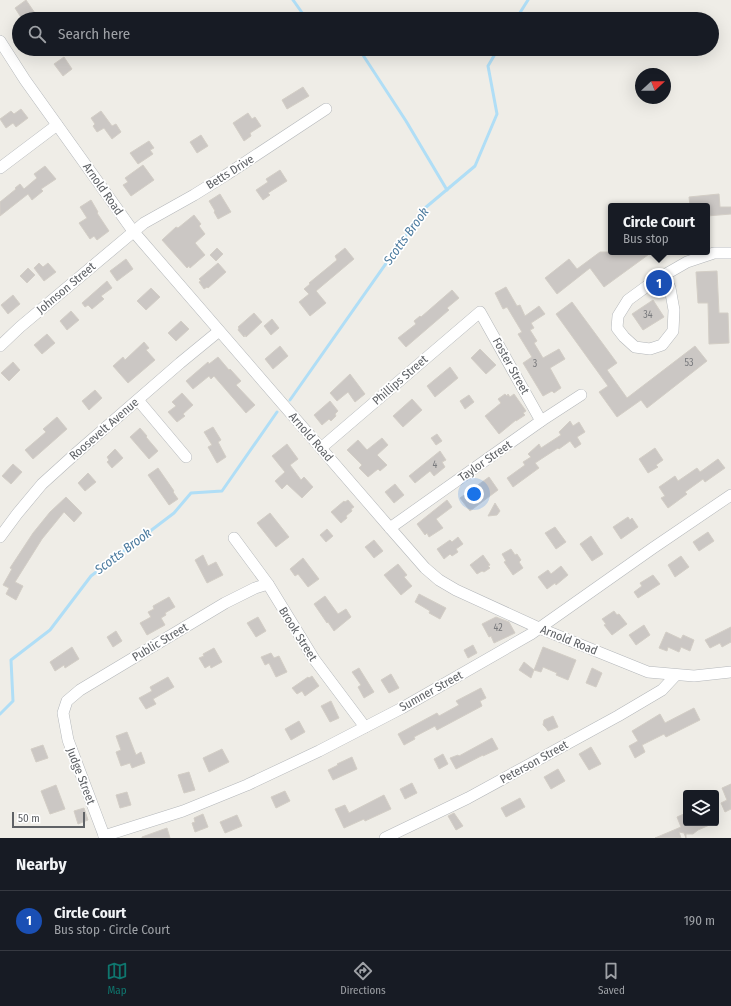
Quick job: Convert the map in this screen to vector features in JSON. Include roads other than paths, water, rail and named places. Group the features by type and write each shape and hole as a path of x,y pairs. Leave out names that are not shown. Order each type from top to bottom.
{"street":[{"name":"Arnold Road","path":"0,41 57,125 133,231 425,568 439,580 456,590 540,628 648,672 694,676 731,672"},
{"name":"Betts Drive","path":"133,231 226,175 326,109"},
{"path":"0,168 57,125"},
{"name":"Johnson Street","path":"0,346 20,327 133,231"},
{"path":"710,254 731,253"},
{"path":"664,275 670,288 674,310 673,331 662,345 650,349 635,347 624,337 618,328 618,316 628,300 664,275 686,262 708,255"},
{"name":"Foster Street","path":"480,312 541,421"},
{"name":"Phillips Street","path":"321,448 480,312"},
{"name":"Roosevelt Avenue","path":"0,537 42,484 180,363 219,331"},
{"name":"Taylor Street","path":"390,528 541,421 581,395"},
{"path":"138,400 186,457"},
{"name":"Sumner Street","path":"104,837 183,811 240,788 319,751 466,672 540,628 731,494"},
{"name":"Brook Street","path":"234,538 268,584 314,659 365,727"},
{"name":"Public Street","path":"63,713 67,701 80,690 225,603 255,588 268,584"},
{"name":"Peterson Street","path":"385,838 468,798 618,716 662,690 676,675"},
{"name":"Judge Street","path":"63,713 68,740 104,837"}],"waterway":[{"path":"293,0 302,12"},
{"name":"Scotts Brook","path":"520,12 528,0"},
{"path":"364,56 406,121 447,190"},
{"name":"Scotts Brook","path":"290,400 425,208 475,166 497,114 488,66 494,56"},
{"name":"Scotts Brook","path":"0,714 13,701 11,660 50,630 91,576 174,513 191,493 222,491 277,412"}],"place":[{"name":"Circle Court","path":"659,283"}]}
